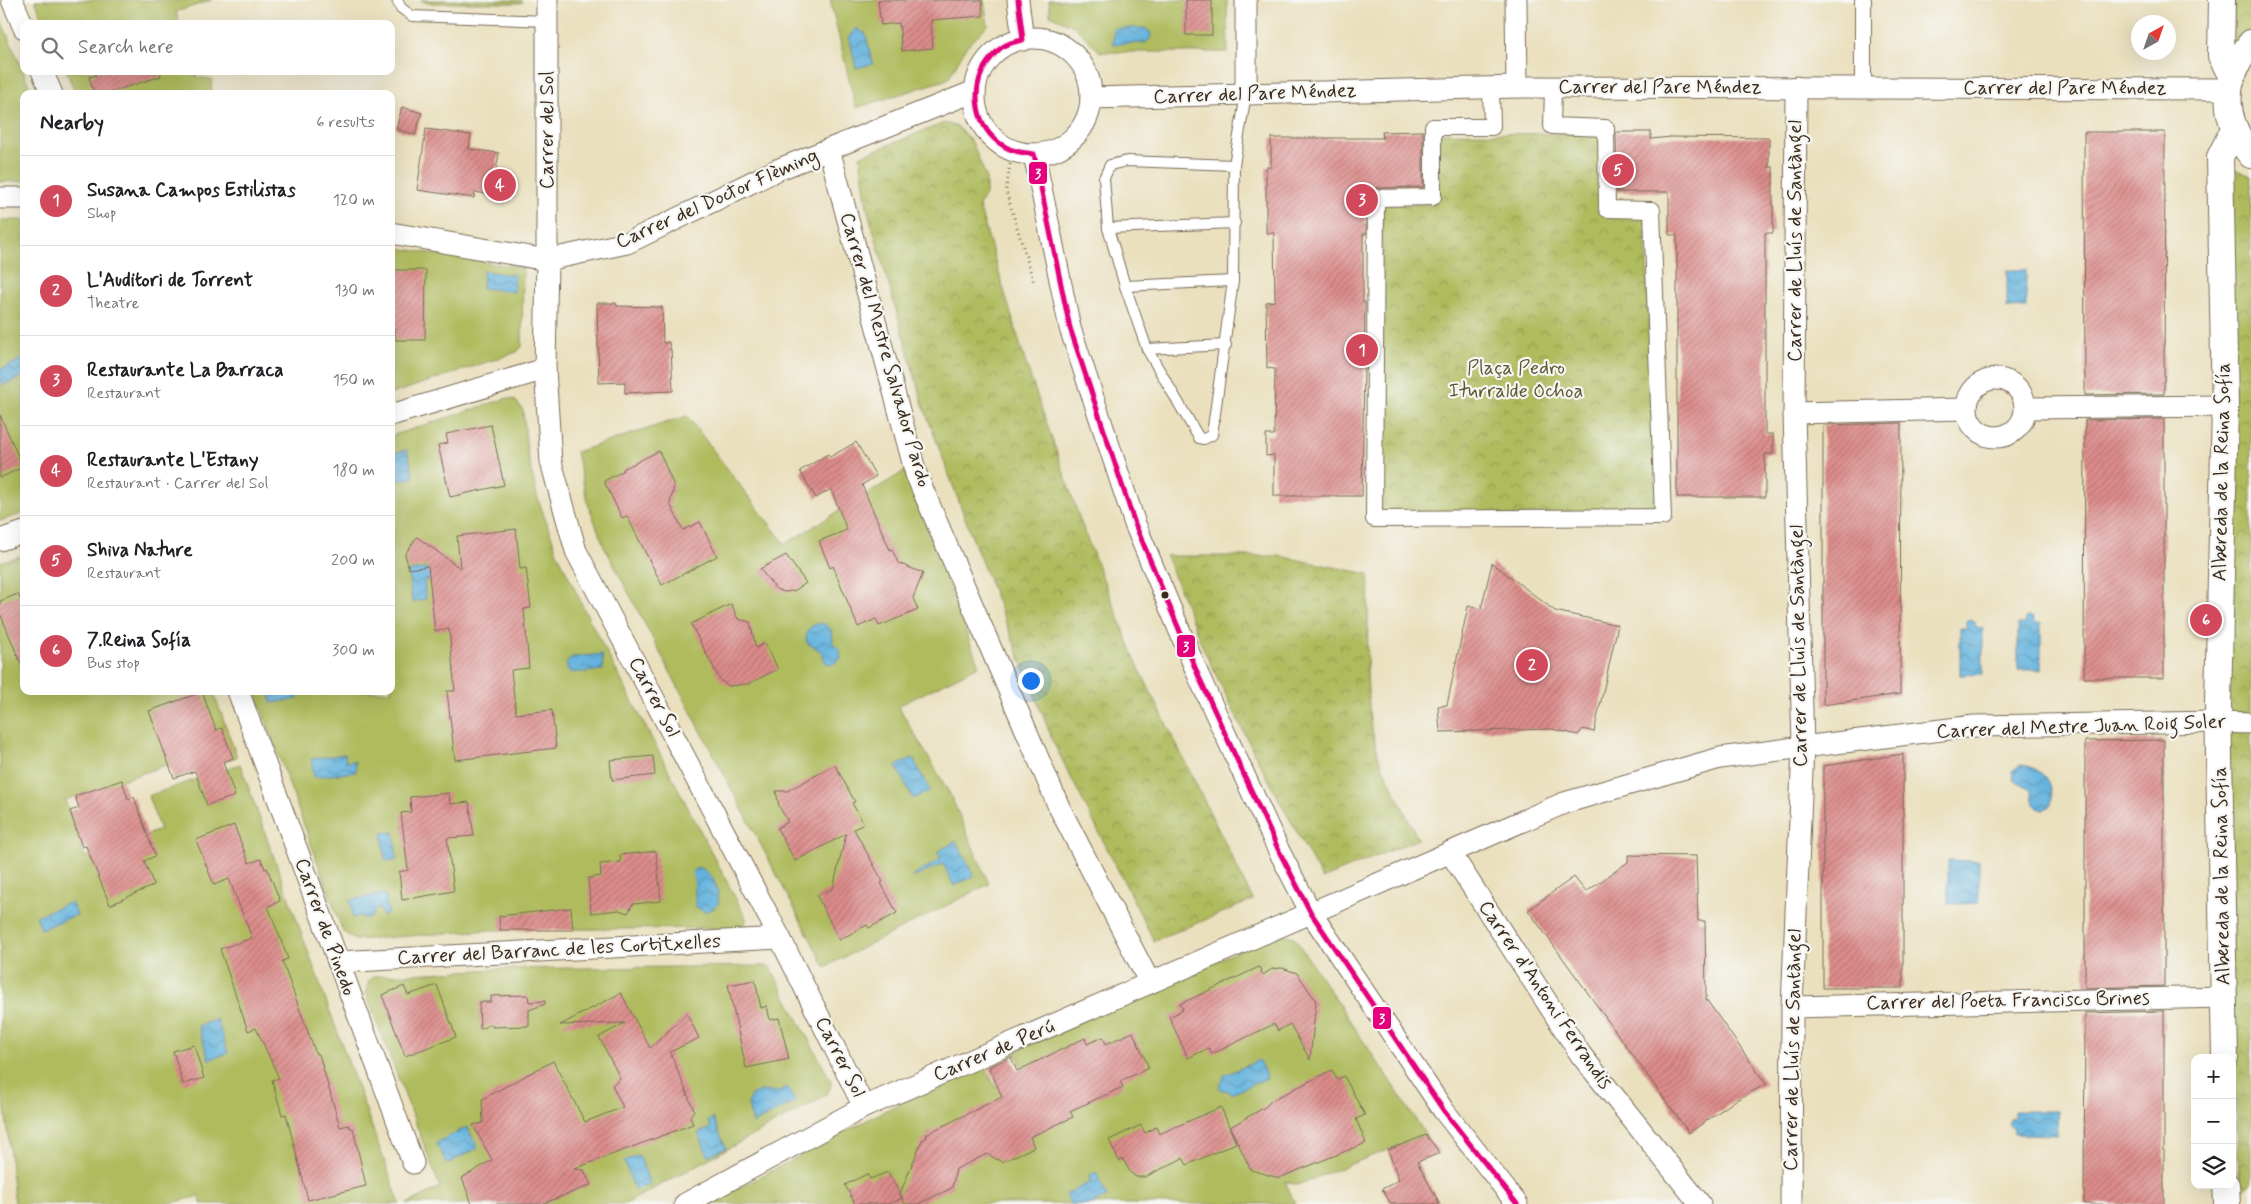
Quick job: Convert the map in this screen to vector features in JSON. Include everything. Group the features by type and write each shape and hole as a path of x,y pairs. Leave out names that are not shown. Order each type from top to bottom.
{"street":[{"path":"12,0 21,20"},
{"path":"1018,0 1023,40"},
{"path":"1246,0 1246,94"},
{"path":"1516,0 1517,87"},
{"path":"1863,0 1863,89"},
{"path":"2222,0 2221,56 2230,83"},
{"name":"Carrer del Sol","path":"547,10 548,260"},
{"path":"1031,38 1054,41 1071,52 1079,60 1089,78 1091,98 1084,124 1071,140 1054,151 1034,154 1012,150 1001,144 981,122 975,91 983,66 990,57 1006,44 1023,40 1031,38"},
{"path":"2251,43 2238,59 2230,83 2228,112 2238,138 2251,155"},
{"path":"44,75 50,90"},
{"name":"Carrer del Pare Méndez","path":"1091,98 1517,87 2206,88 2230,83"},
{"path":"1491,88 1492,127 1433,127 1433,197 1376,198 1374,519 1663,517 1652,210 1607,209 1606,128 1552,126 1553,87"},
{"name":"Carrer de Lluís de Santàngel","path":"1791,1204 1792,1007 1803,747 1794,413 1796,87"},
{"name":"Carrer del Doctor Flèming","path":"395,234 548,260 627,243 777,170 975,91"},
{"name":"Albereda de la Reina Sofía","path":"2225,1054 2218,722 2225,406 2220,157 2234,128"},
{"name":"Carrer del Mestre Salvador Pardo","path":"829,149 916,474 1059,807 1150,983"},
{"path":"1034,154 1070,328 1135,524 1199,677 1279,851 1311,913 1444,1111 1517,1204"},
{"path":"0,198 20,198"},
{"name":"Carrer Sol","path":"548,260 545,369 551,462 576,551 780,938 864,1107"},
{"path":"395,415 545,369"},
{"path":"1996,378 2011,382 2022,393 2026,408 2023,423 2012,434 1997,438 1982,434 1970,423 1966,408 1970,393 1981,382 1996,378"},
{"path":"2026,408 2225,406"},
{"path":"1794,413 1966,408"},
{"path":"0,540 20,533"},
{"name":"Carrer de Pinedo","path":"239,695 413,1163"},
{"name":"Carrer del Mestre Juan Roig Soler","path":"1311,913 1564,803 1720,758 1974,726 2251,723"},
{"name":"Carrer d'Antoni Ferrandis","path":"1450,852 1581,1055 1700,1204"},
{"name":"Carrer de Perú","path":"685,1204 864,1107 1311,913"},
{"name":"Carrer del Barranc de les Cortitxelles","path":"338,962 780,938"},
{"name":"Carrer del Poeta Francisco Brines","path":"1792,1007 2224,997"},
{"path":"2226,1189 2227,1204"}],"lane":[{"path":"397,0 401,8 412,16 547,10"},
{"path":"1234,165 1127,161 1110,165 1104,178 1108,228 1125,286 1147,349 1199,438 1204,439 1212,435 1226,345 1233,281 1234,165 1246,94"},
{"path":"1108,228 1235,223"},
{"path":"1125,286 1233,281"},
{"path":"1147,349 1226,345"}],"path":[{"path":"1006,190 1012,150"}],"green space":[{"path":"35,0 212,0 176,12 179,20 43,20"},
{"path":"421,0 522,0 522,3 427,3"},
{"path":"830,0 984,0 988,25 966,47 949,78 856,108"},
{"path":"1049,0 1227,0 1228,52 1100,52 1074,26 1050,15"},
{"path":"2222,0 2251,0 2251,33 2221,56"},
{"path":"0,18 20,64 20,75 25,75 31,90 20,90 20,181 0,182"},
{"path":"68,75 196,75 197,77 212,79 211,90 74,90"},
{"path":"944,123 958,127 972,142 986,177 986,193 979,206 1025,361 1084,531 1137,664 1253,900 1154,941 1055,746 978,553 923,405 867,208 860,156"},
{"name":"Plaça Pedro Iturralde Ochoa","path":"1437,133 1603,134 1602,213 1645,215 1656,514 1380,517 1382,205 1436,204"},
{"path":"2221,163 2251,176 2251,1185 2240,1193 2236,1054 2234,1054 2220,721"},
{"path":"0,220 20,220 20,514 0,521"},
{"path":"395,248 523,268 522,346 517,352 395,393"},
{"path":"507,398 515,400 523,410 527,451 537,496 557,552 587,615 746,918 745,926 738,928 490,930 355,940 343,932 256,695 395,695 395,435"},
{"path":"687,416 785,544 905,471 979,666 898,706 950,794 989,884 825,967 604,546 588,504 576,452"},
{"path":"20,556 20,695 214,695 237,757 174,778 169,764 65,800 85,857 160,830 148,796 240,764 400,1204 201,1204 200,1196 167,1204 15,1204 8,1129 0,1085 0,562"},
{"path":"1166,556 1279,556 1369,574 1367,674 1370,721 1379,759 1418,839 1322,879 1254,753 1203,648"},
{"path":"1278,933 1294,937 1426,1135 1297,1185 1285,1181 1295,1204 709,1204 886,1110 985,1065 995,1087 1025,1074 1015,1051"},
{"path":"770,967 831,1081 828,1091 815,1102 625,1204 407,1204 440,1187 366,994 369,981 375,976 496,969"}],"water":[{"path":"1114,28 1145,28 1151,33 1150,39 1145,43 1113,44"},
{"path":"854,29 859,29 862,33 865,32 873,64 856,68 849,36 852,35"},
{"path":"2007,270 2026,270 2026,308 2007,308"},
{"path":"483,271 515,275 514,292 482,288"},
{"path":"20,360 20,378 3,385 0,378 0,370"},
{"path":"407,450 414,477 398,481 395,469 395,453"},
{"path":"431,568 433,579 424,581 426,599 412,602 408,571"},
{"path":"2029,616 2033,618 2034,624 2041,624 2041,670 2018,670 2018,624 2024,624 2025,618"},
{"path":"1970,620 1975,622 1976,628 1983,628 1983,674 1960,675 1960,628 1966,628 1967,622"},
{"path":"821,623 830,628 833,643 840,650 841,658 833,664 826,663 821,651 807,643 806,635 809,629"},
{"path":"602,654 603,670 573,673 568,671 566,664 572,657"},
{"path":"270,695 298,695 298,699 271,703"},
{"path":"345,754 346,762 355,761 356,772 314,777 311,759"},
{"path":"913,758 930,791 913,799 896,766"},
{"path":"2020,765 2035,769 2046,778 2052,791 2050,807 2043,810 2036,806 2030,789 2014,781 2012,771"},
{"path":"394,832 397,860 385,861 382,833"},
{"path":"956,841 974,876 954,886 943,864 913,878 913,876 941,859 937,852"},
{"path":"1948,860 1979,861 1979,903 1948,904"},
{"path":"697,867 711,876 718,892 718,904 704,912 695,906 695,885 692,872"},
{"path":"385,894 388,913 385,916 383,916 380,909 374,910 373,915 368,919 360,916 353,918 350,900"},
{"path":"71,902 77,915 41,929 36,916"},
{"path":"217,1019 228,1053 209,1060 198,1026"},
{"path":"1259,1060 1267,1078 1231,1094 1229,1091 1222,1090 1219,1086 1224,1078 1223,1076"},
{"path":"788,1087 795,1102 753,1124 748,1105 751,1095 759,1091 777,1092"},
{"path":"2014,1111 2057,1111 2058,1135 2014,1134 2014,1129 2008,1124 2010,1119 2014,1117"},
{"path":"713,1118 726,1148 708,1156 698,1133 711,1128 708,1121"},
{"path":"467,1127 478,1148 447,1164 436,1143"},
{"path":"639,1155 650,1184 635,1190 624,1161"},
{"path":"1096,1172 1107,1197 1091,1204 1070,1204 1066,1194 1091,1182 1088,1176"}],"building":[{"path":"878,0 982,0 983,16 931,20 933,48 902,51 899,23 881,25"},
{"path":"1186,0 1212,0 1212,35 1186,35"},
{"path":"96,75 161,76 117,90 93,90 89,77"},
{"path":"402,107 422,113 415,135 396,129"},
{"path":"426,129 471,135 469,149 499,153 492,195 475,192 474,198 417,190"},
{"path":"1423,131 1423,187 1375,188 1366,197 1366,234 1363,234 1363,302 1365,302 1362,496 1274,496 1274,455 1266,456 1266,435 1274,435 1275,369 1267,368 1266,302 1275,301 1274,233 1266,233 1266,167 1271,167 1271,138 1383,138 1382,132"},
{"path":"1616,132 1651,132 1651,139 1671,137 1769,138 1769,167 1773,167 1773,233 1765,233 1765,434 1773,434 1773,454 1765,454 1765,497 1677,497 1677,235 1669,235 1669,192 1617,192"},
{"path":"2084,132 2165,132 2164,394 2085,395"},
{"path":"395,270 426,270 425,340 395,340"},
{"path":"597,303 616,303 617,306 662,307 663,343 669,342 671,349 673,391 625,393 625,382 599,383"},
{"path":"0,415 20,460 20,468 0,478"},
{"path":"2164,419 2164,678 2084,678 2085,420"},
{"path":"1901,423 1900,694 1823,705 1823,425"},
{"path":"491,425 504,485 450,497 438,445 448,443 446,434"},
{"path":"856,442 876,476 862,485 890,550 892,549 898,563 923,573 913,598 918,610 879,626 876,619 858,627 833,566 830,568 819,541 847,530 831,489 816,498 800,471 828,454 830,457"},
{"path":"659,451 674,486 670,504 683,530 700,522 717,556 662,585 627,516 622,518 604,481"},
{"path":"516,529 520,569 526,568 531,608 524,609 529,668 511,670 516,714 552,710 556,748 455,760 447,691 455,691 449,629 435,631 428,566 409,569 405,554 417,537 460,568 457,536"},
{"path":"786,555 806,583 794,591 784,592 776,589 760,569"},
{"path":"1492,563 1555,611 1618,625 1594,732 1583,729 1578,735 1552,729 1440,732 1438,706 1447,705 1468,606 1481,609"},
{"path":"18,594 20,599 20,662 0,613 0,601"},
{"path":"731,604 738,619 750,622 756,648 765,643 778,669 748,684 729,686 720,680 691,624"},
{"path":"194,695 203,695 216,730 222,728 233,758 223,762 235,796 207,805 195,771 174,778 149,711"},
{"path":"2164,740 2164,986 2085,988 2085,741"},
{"path":"1903,754 1903,988 1823,988 1823,766"},
{"path":"653,756 655,775 612,780 610,760"},
{"path":"835,765 855,802 852,803 864,824 854,829 883,882 881,883 897,913 869,928 867,925 839,940 817,896 833,888 846,834 795,861 777,828 788,822 779,806 776,791 787,791"},
{"path":"122,780 128,799 134,797 155,856 144,861 154,885 110,905 86,846 82,847 70,811 79,808 75,796"},
{"path":"449,793 450,804 469,802 474,836 447,838 454,891 402,900 399,872 408,870 401,813 411,812 410,797"},
{"path":"234,825 249,863 261,859 265,869 267,868 280,901 268,906 288,959 282,961 316,1054 319,1054 340,1127 349,1125 350,1128 353,1128 366,1186 308,1200 286,1114 282,1115 272,1080 279,1078 256,1028 248,1031 220,949 252,938 229,879 214,885 196,840"},
{"path":"656,851 661,901 633,904 628,913 619,910 591,913 588,878 601,876 600,864 621,862 620,855"},
{"path":"1628,855 1696,856 1698,921 1705,921 1706,999 1766,1084 1736,1100 1689,1133 1528,910 1574,877 1586,892 1628,862"},
{"path":"571,908 573,930 500,930 499,916"},
{"path":"1259,967 1263,975 1272,969 1282,968 1297,973 1316,1001 1310,1060 1290,1024 1278,1031 1274,1024 1212,1054 1209,1048 1188,1058 1169,1017 1183,1010 1180,1004"},
{"path":"755,980 761,1008 767,1006 770,1020 779,1018 789,1059 746,1068 728,985"},
{"path":"437,985 456,1037 405,1056 382,995 404,986 408,995"},
{"path":"621,993 650,1048 687,1014 699,1038 670,1052 694,1110 690,1117 693,1124 574,1169 584,1170 591,1185 542,1204 472,1204 462,1178 492,1160 473,1125 483,1123 482,1099 553,1061 585,1122 623,1107 612,1085 620,1078 599,1037 625,1023 560,1025"},
{"path":"528,995 529,1002 545,1001 545,1004 529,1010 529,1026 492,1027 492,1024 480,1029 479,1002 491,1002 491,996"},
{"path":"2164,1011 2164,1204 2084,1204 2085,1013"},
{"path":"1133,1032 1149,1068 1120,1081 1123,1087 1070,1111 1073,1117 1030,1137 1034,1147 1002,1162 987,1154 956,1169 952,1188 918,1204 905,1204 900,1194 922,1140 927,1137 926,1134 1002,1097 989,1067 1011,1057 1017,1071 1085,1038 1087,1044 1103,1037 1106,1044"},
{"path":"194,1045 204,1078 183,1084 173,1051"},
{"path":"1332,1070 1337,1080 1344,1076 1365,1115 1356,1119 1366,1143 1279,1178 1251,1170 1230,1127 1265,1107 1272,1100"},
{"path":"1221,1107 1236,1143 1187,1165 1183,1158 1145,1177 1136,1177 1130,1172 1123,1159 1119,1161 1109,1140 1141,1125 1145,1133 1156,1127 1159,1134"},
{"path":"1426,1135 1440,1153 1417,1162 1440,1204 1391,1204 1382,1189 1399,1180 1388,1150"},
{"path":"888,1172 902,1198 890,1204 855,1204 845,1185 867,1174 870,1179"}],"transit line":[{"name":"3","path":"1018,0 1023,40 1002,47 988,62 978,84 978,107 981,119 994,139 1011,150 1034,154 1070,328 1135,524 1199,677 1279,851 1311,913 1444,1111 1517,1204"}],"place":[{"name":"Shiva Nature","path":"1618,170"},
{"name":"Restaurante L'Estany","path":"500,185"},
{"name":"Restaurante La Barraca","path":"1362,200"},
{"name":"Susana Campos Estilistas","path":"1362,350"},
{"name":"7.Reina Sofía","path":"2206,620"},
{"name":"L'Auditori de Torrent","path":"1532,665"}]}
